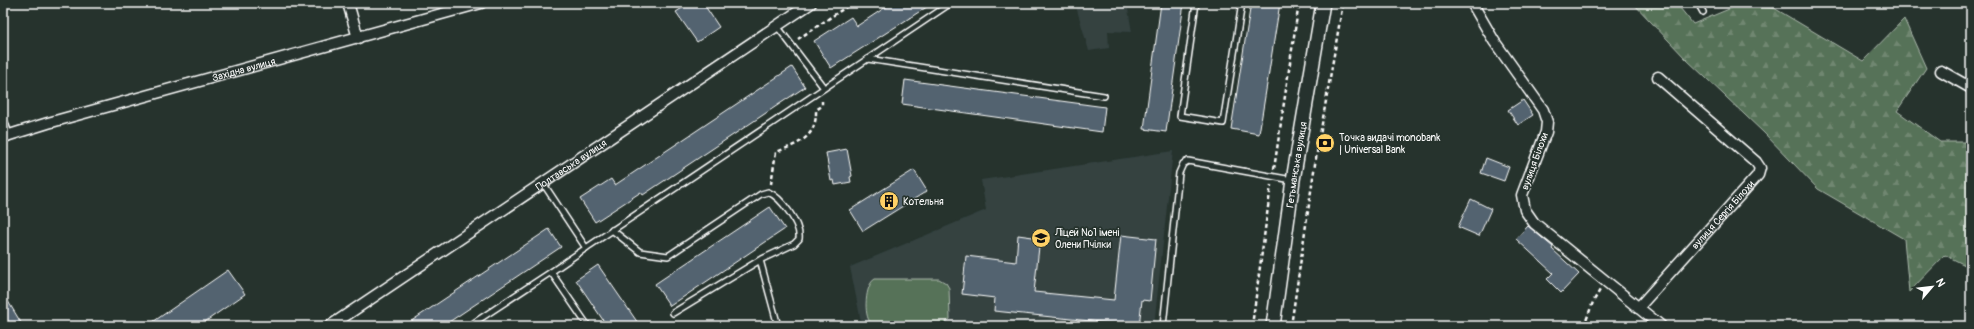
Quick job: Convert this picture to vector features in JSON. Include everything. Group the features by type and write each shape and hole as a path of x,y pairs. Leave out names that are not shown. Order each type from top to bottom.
{"street":[{"path":"348,3 358,38"},
{"name":"Західна вулиця","path":"3,124 5,137 48,123 481,3"},
{"name":"Полтавська вулиця","path":"330,326 811,3"},
{"name":"Гетьманська вулиця","path":"1273,326 1293,180 1322,3"},
{"name":"вулиця Білохи","path":"1472,3 1494,41 1544,110 1547,122 1546,132 1522,195 1525,210 1534,223 1661,326"},
{"path":"1942,71 1971,88"},
{"name":"вулиця Сергія Білохи","path":"1638,308 1758,176 1760,168 1756,162 1658,77"}],"lane":[{"path":"469,326 951,3"},
{"path":"1196,3 1180,116 1223,123 1242,3"},
{"path":"1698,3 1703,12"},
{"path":"777,26 824,88"},
{"path":"868,59 1104,96"},
{"path":"1163,326 1179,173 1183,164 1188,161 1293,180"},
{"path":"542,183 586,248"},
{"path":"612,230 640,252 668,256 761,194 768,192 780,200 799,230 799,239 794,244 760,260 673,313"},
{"path":"760,260 778,326"},
{"path":"551,272 588,326"}],"path":[{"path":"791,44 852,3"},
{"path":"1252,326 1299,3"},
{"path":"1291,326 1315,164 1343,3"},
{"path":"768,192 773,177 776,152 800,143 809,134 816,120 816,110 822,106 824,88"},
{"path":"1584,326 1593,302 1605,281"}],"shaded area":[{"path":"1075,3 1127,3 1132,32 1108,31 1109,48 1089,51"},
{"name":"Ліцей №1 імені Олени Пчілки","path":"1173,151 1154,326 862,326 850,267 986,210 981,180"}],"green space":[{"path":"1633,3 1676,3 1693,24 1741,4 1774,8 1863,61 1904,19 1926,68 1897,111 1940,142 1971,142 1971,268 1945,255 1909,292 1904,239 1818,189 1764,133 1686,59"},
{"path":"875,279 939,279 946,283 949,288 950,319 943,324 871,323 868,319 866,300 869,287"}],"building":[{"path":"690,3 703,3 719,27 697,42 676,12"},
{"path":"892,3 933,3 831,68 814,41 851,17 857,26"},
{"path":"1161,3 1184,3 1166,132 1144,129"},
{"path":"1251,3 1280,3 1259,134 1231,129"},
{"path":"792,67 805,87 643,195 641,192 595,222 580,199 611,179 615,185"},
{"path":"905,80 1105,107 1102,132 902,104"},
{"path":"1523,100 1533,115 1518,125 1508,110"},
{"path":"847,149 852,176 850,177 851,182 835,185 834,180 831,181 826,153"},
{"path":"1486,158 1509,167 1504,181 1481,173"},
{"name":"Котельня","path":"914,170 927,191 863,231 850,210"},
{"path":"1471,199 1491,209 1479,236 1458,227"},
{"path":"770,207 785,229 670,306 655,284"},
{"path":"1528,226 1553,247 1552,249 1579,274 1561,293 1547,279 1553,273 1516,239"},
{"path":"549,229 561,247 443,326 404,326"},
{"path":"1018,235 1040,238 1034,292 1114,300 1121,235 1156,239 1150,301 1142,300 1139,326 994,311 995,298 962,294 966,256 1016,262"},
{"path":"598,265 640,326 607,326 576,280"},
{"path":"228,270 245,294 199,326 147,326"},
{"path":"3,293 23,326 3,326"}],"place":[{"name":"Точка видачі monobank | Universal Bank","path":"1325,143"},
{"name":"Котельня","path":"889,201"},
{"name":"Ліцей №1 імені Олени Пчілки","path":"1041,238"}]}
